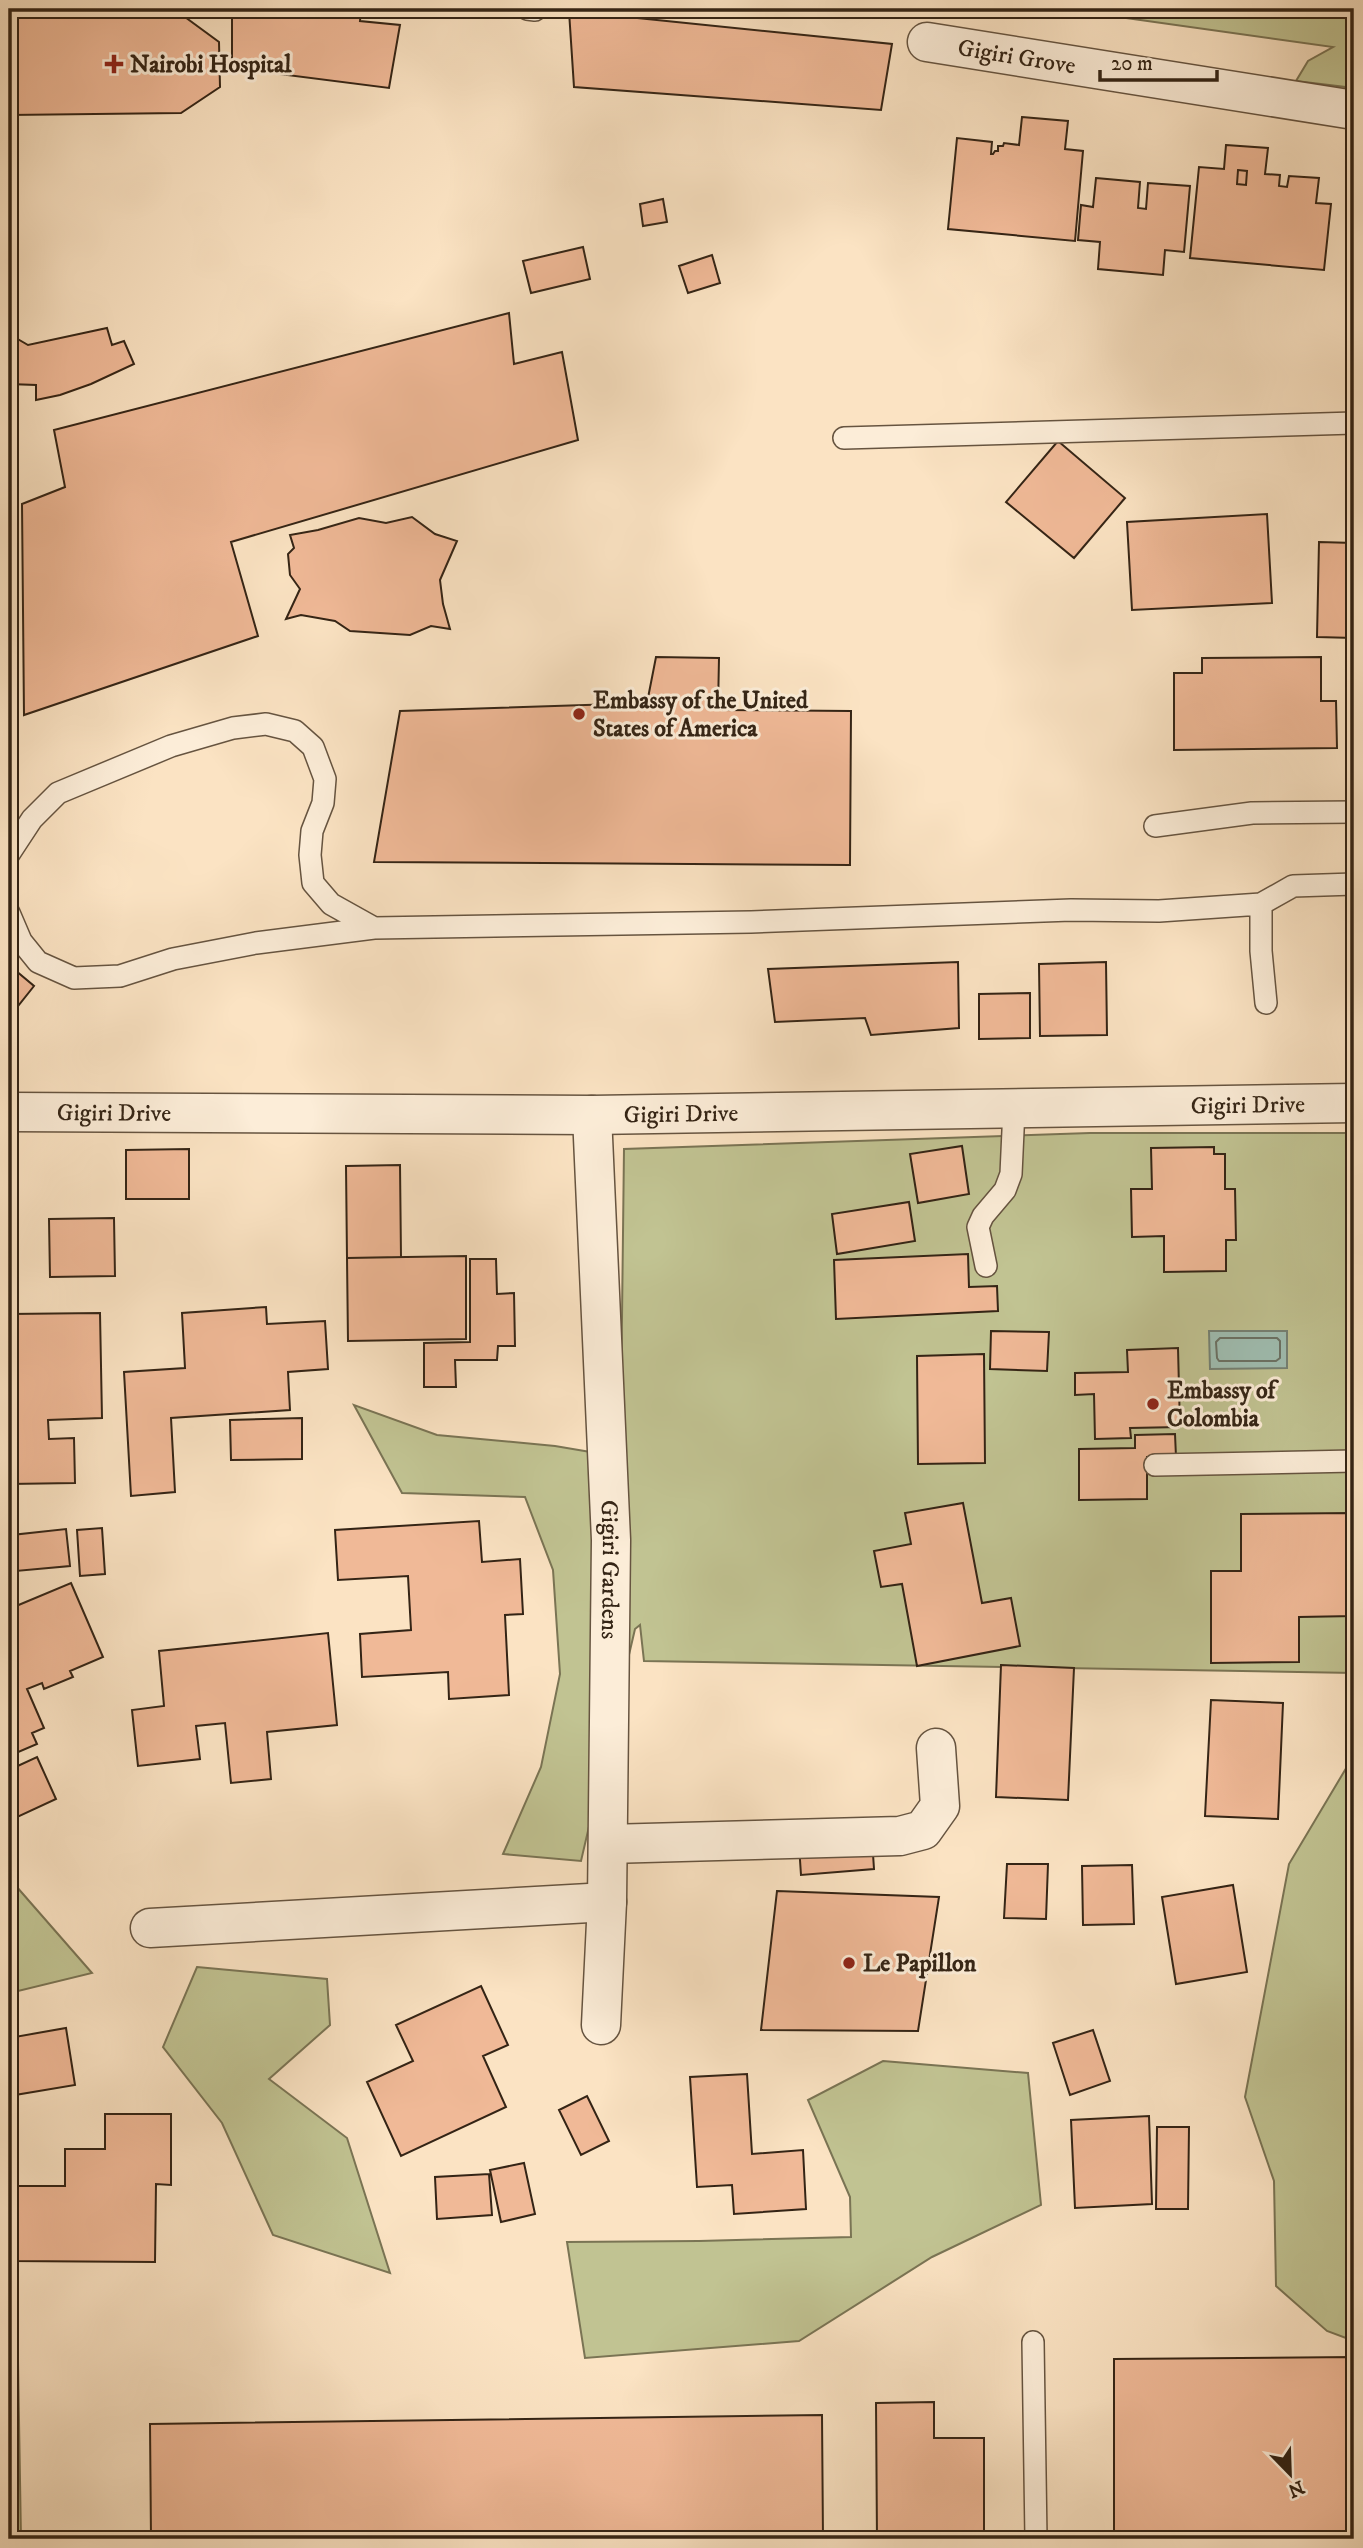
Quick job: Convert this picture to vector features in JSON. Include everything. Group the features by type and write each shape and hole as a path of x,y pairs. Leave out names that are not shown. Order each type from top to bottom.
{"street":[{"name":"Gigiri Grove","path":"927,42 1354,110"},
{"name":"Gigiri Drive","path":"9,1112 592,1115 1354,1103"},
{"name":"Gigiri Gardens","path":"592,1115 611,1540 607,1902 601,2025"},
{"path":"608,1844 900,1836 923,1830 940,1806 936,1748"},
{"path":"149,1928 607,1902"}],"lane":[{"path":"844,438 1354,423"},
{"path":"9,854 32,819 58,793 171,746 233,728 266,724 295,731 313,747 325,779 323,803 312,831 310,855 313,883 331,904 374,928"},
{"path":"1155,826 1252,813 1354,812"},
{"path":"9,913 21,941 38,962 74,978 120,976 173,959 256,943 374,928 751,922 1071,910 1159,911 1261,904 1293,886 1354,884"},
{"path":"1261,904 1261,951 1266,1003"},
{"path":"986,1266 978,1227 983,1216 1005,1190 1011,1174 1014,1109"},
{"path":"1156,1465 1354,1461"},
{"path":"1033,2343 1037,2539"}],"green space":[{"path":"1062,9 1354,9 1354,88 1296,81 1308,61 1333,47"},
{"path":"1090,1133 1354,1133 1354,1673 644,1661 640,1625 635,1629 581,1861 503,1854 541,1767 560,1674 553,1570 525,1497 402,1493 354,1405 437,1435 555,1446 626,1458 621,1402 624,1149"},
{"path":"1354,1755 1354,2341 1327,2331 1276,2286 1274,2181 1245,2097 1289,1864"},
{"path":"9,1878 92,1973 14,1992 9,1990"},
{"path":"197,1967 327,1979 330,2025 269,2079 347,2138 390,2273 273,2235 222,2123 163,2047"},
{"path":"883,2061 1028,2073 1041,2205 932,2257 799,2341 585,2358 567,2242 851,2237 850,2197 808,2100"},
{"path":"9,2302 17,2302 21,2539 9,2539"}],"water":[{"path":"1209,1331 1287,1331 1287,1368 1210,1369"}],"building":[{"name":"Nairobi Hospital","path":"9,9 174,9 219,42 220,87 181,113 9,115"},
{"path":"232,9 343,9 361,11 360,21 400,25 389,88 232,68"},
{"path":"569,11 892,44 881,110 574,87"},
{"path":"1022,117 1068,121 1065,149 1083,151 1075,241 948,229 957,138 992,142 993,154 998,151 998,146 1003,146 1004,143 1019,145"},
{"path":"1226,145 1268,148 1265,174 1280,175 1279,186 1287,187 1289,176 1319,178 1316,203 1331,204 1324,270 1190,258 1199,167 1224,169","holes":["1238,170 1247,171 1246,185 1237,184"]},
{"path":"1238,170 1247,171 1246,185 1237,184"},
{"path":"1096,178 1140,182 1138,208 1146,209 1148,183 1190,186 1184,252 1165,250 1163,275 1098,269 1100,242 1078,240 1081,205 1093,207"},
{"path":"663,199 667,222 643,226 640,204"},
{"path":"583,247 590,279 531,293 523,261"},
{"path":"712,255 720,283 688,293 679,266"},
{"path":"509,313 514,364 562,352 578,440 231,542 258,636 24,715 22,504 65,487 54,430"},
{"path":"107,328 112,345 124,341 134,364 91,384 36,400 36,385 9,384 9,334 28,345"},
{"path":"1058,441 1125,498 1074,558 1006,502"},
{"path":"1267,514 1272,603 1132,610 1127,522"},
{"path":"412,517 435,534 457,541 440,580 450,629 431,626 410,635 350,631 335,621 301,615 286,619 300,589 290,575 288,554 294,548 290,535 359,518 386,523"},
{"path":"1319,542 1354,543 1354,638 1317,637"},
{"path":"656,657 719,658 718,710 851,711 850,865 374,862 400,711 647,703"},
{"path":"1321,657 1321,701 1336,701 1337,748 1174,750 1174,673 1202,673 1202,658"},
{"path":"958,962 959,1028 871,1035 865,1018 775,1022 768,969"},
{"path":"1106,962 1107,1035 1040,1036 1039,964"},
{"path":"9,965 34,986 18,1006 9,999"},
{"path":"1030,993 1030,1038 979,1039 979,994"},
{"path":"962,1146 969,1194 918,1203 910,1154"},
{"path":"1214,1147 1214,1154 1225,1154 1225,1189 1235,1189 1236,1240 1226,1240 1226,1271 1164,1272 1164,1236 1132,1237 1131,1189 1152,1189 1151,1148"},
{"path":"189,1149 189,1199 126,1199 126,1150"},
{"path":"400,1165 401,1257 347,1258 346,1166"},
{"path":"909,1202 915,1241 837,1254 832,1214"},
{"path":"114,1218 115,1276 50,1277 49,1219"},
{"path":"968,1254 969,1287 997,1286 998,1311 836,1319 834,1260"},
{"path":"466,1256 466,1339 348,1341 347,1258"},
{"path":"470,1259 496,1259 497,1294 514,1293 515,1346 498,1346 497,1360 455,1360 456,1387 424,1387 424,1343 470,1342"},
{"path":"266,1307 267,1324 325,1321 328,1369 288,1372 290,1410 171,1418 175,1492 131,1496 124,1372 185,1368 182,1313"},
{"path":"100,1313 102,1418 48,1420 49,1439 74,1438 75,1483 9,1484 9,1314"},
{"path":"991,1331 1049,1332 1047,1371 990,1369"},
{"path":"1178,1348 1180,1427 1130,1428 1131,1438 1095,1439 1094,1394 1075,1395 1075,1373 1128,1372 1127,1350"},
{"path":"984,1354 985,1463 918,1464 917,1356"},
{"path":"302,1418 302,1459 231,1460 230,1420"},
{"path":"1175,1434 1176,1457 1147,1457 1147,1499 1079,1500 1079,1449 1135,1448 1135,1435"},
{"path":"963,1503 982,1603 1011,1598 1020,1646 917,1666 902,1584 881,1587 874,1551 911,1544 905,1513"},
{"path":"1353,1513 1354,1616 1299,1617 1299,1662 1211,1663 1211,1571 1241,1571 1241,1514"},
{"path":"479,1521 482,1562 520,1559 523,1614 505,1615 509,1695 449,1699 448,1672 362,1677 360,1634 411,1630 408,1576 338,1580 335,1530"},
{"path":"102,1528 105,1574 80,1576 77,1530"},
{"path":"66,1529 70,1566 16,1571 12,1535"},
{"path":"71,1583 103,1657 70,1671 73,1677 44,1689 42,1683 27,1689 44,1728 32,1733 37,1744 9,1756 9,1609"},
{"path":"1348,1629 1354,1629 1354,1667 1347,1667"},
{"path":"328,1633 337,1725 267,1732 271,1779 231,1783 225,1723 196,1726 200,1759 138,1766 132,1710 164,1706 159,1651"},
{"path":"1001,1665 1074,1668 1068,1800 996,1797"},
{"path":"1211,1700 1283,1703 1278,1819 1205,1816"},
{"path":"37,1757 56,1799 13,1819 9,1809 9,1770"},
{"path":"872,1839 874,1869 801,1875 799,1845"},
{"path":"1007,1864 1048,1864 1046,1919 1004,1918"},
{"path":"1132,1865 1134,1924 1083,1925 1082,1866"},
{"path":"1233,1885 1247,1972 1176,1984 1162,1897"},
{"name":"Le Papillon","path":"777,1891 939,1897 918,2031 761,2030"},
{"path":"481,1986 508,2045 483,2056 506,2107 401,2156 367,2082 413,2061 396,2025"},
{"path":"66,2028 75,2085 9,2096 9,2038"},
{"path":"1093,2030 1110,2081 1070,2095 1053,2043"},
{"path":"747,2074 752,2154 803,2150 806,2209 734,2214 732,2185 697,2187 690,2077"},
{"path":"587,2096 609,2141 581,2155 559,2110"},
{"path":"105,2114 171,2114 171,2185 156,2184 155,2262 9,2261 9,2186 65,2186 65,2149 105,2149"},
{"path":"1149,2116 1152,2204 1075,2208 1071,2120"},
{"path":"1157,2127 1189,2127 1188,2209 1156,2209"},
{"path":"524,2163 535,2214 501,2222 490,2170"},
{"path":"489,2174 492,2215 437,2219 435,2177"},
{"path":"1354,2357 1354,2539 1114,2539 1114,2359"},
{"path":"934,2402 934,2438 984,2438 984,2539 877,2539 876,2403"},
{"path":"822,2415 823,2539 151,2539 150,2424"}],"place":[{"name":"Nairobi Hospital","path":"114,64"},
{"name":"Embassy of the United States of America","path":"579,714"},
{"name":"Embassy of Colombia","path":"1153,1404"},
{"name":"Le Papillon","path":"849,1963"}]}
